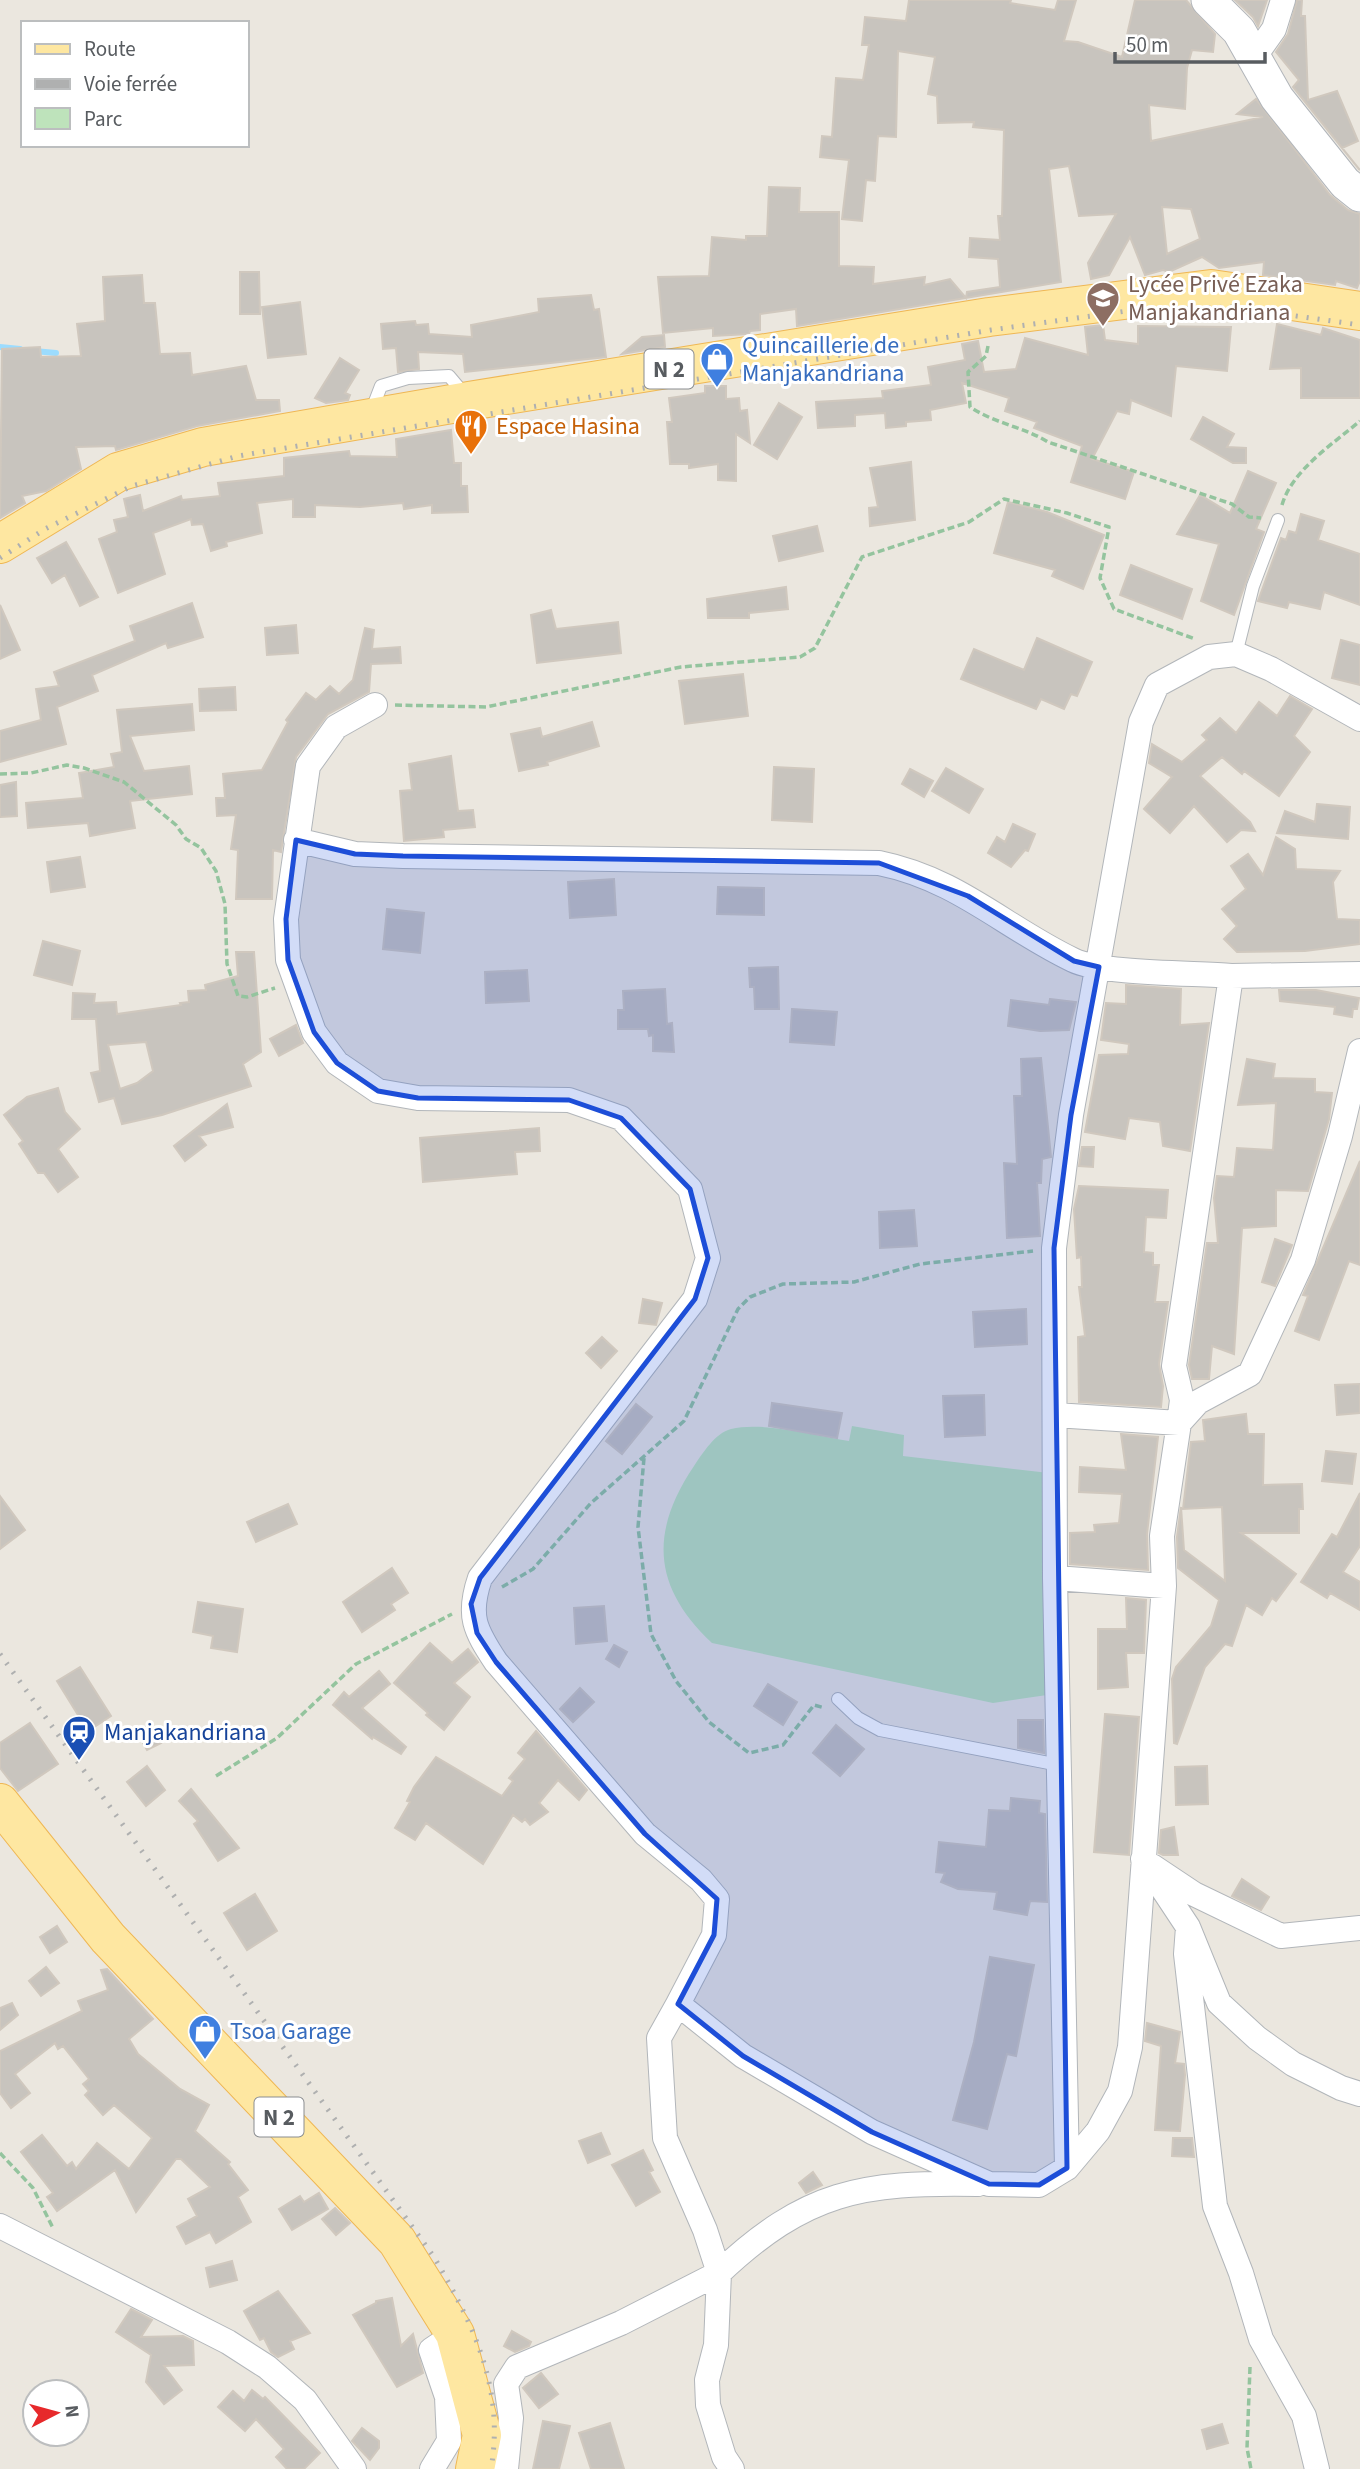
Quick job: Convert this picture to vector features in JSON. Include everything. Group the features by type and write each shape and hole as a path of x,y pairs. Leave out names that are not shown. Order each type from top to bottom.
{"main road":[{"name":"N 2","path":"0,544 118,472 203,447 368,418 989,317 1210,289 1360,311"},
{"name":"N 2","path":"0,1803 108,1938 397,2241 456,2333 482,2434 475,2469"}],"street":[{"path":"1208,0 1238,31 1255,56 1277,98 1345,183 1360,195"},
{"path":"1255,56 1274,29 1283,0"},
{"path":"1067,2168 1055,1578 1054,1248 1071,1115 1141,722 1157,685 1209,657 1236,654 1271,669 1360,719"},
{"path":"375,705 336,727 308,766 286,919 288,960 297,992 314,1032 337,1063 378,1091 418,1098 569,1100 621,1118 690,1189 708,1258 695,1299 480,1578 471,1604 477,1633 496,1662 645,1834 701,1880 717,1899 714,1935 659,2038 665,2138 705,2230 719,2273 716,2345 707,2380 708,2405 724,2457 732,2469"},
{"path":"296,839 367,855 879,863 905,868 968,896 1074,961 1099,967 1231,976 1360,974"},
{"path":"506,2469 511,2417 506,2384 517,2367 621,2323 719,2273 757,2237 817,2203 861,2189 941,2183 1039,2185 1067,2168 1098,2131 1120,2091 1130,2047 1164,1586 1161,1536 1182,1400 1174,1366 1231,976"},
{"path":"1179,1423 1198,1402 1250,1374 1303,1260 1340,1136 1360,1051"},
{"path":"1055,1415 1179,1423"},
{"path":"1055,1578 1164,1586"},
{"path":"1143,1859 1188,1927 1219,2003 1257,2038 1293,2064 1341,2088 1360,2094"},
{"path":"1143,1859 1194,1894 1281,1936 1360,1928"},
{"path":"1188,1927 1186,1954 1215,2206 1241,2273 1261,2339 1304,2416 1317,2469"},
{"path":"678,2004 743,2056 872,2132 989,2184"},
{"path":"0,2226 228,2342 267,2367 305,2400 354,2469"},
{"path":"432,2469 449,2441 447,2397 431,2350 456,2333"}],"lane":[{"path":"1236,654 1252,586 1278,520"},
{"path":"838,1699 859,1718 880,1730 1059,1765"}],"path":[{"path":"989,317 991,330 986,356 968,372 971,407 988,419 1036,435 1048,442 1232,504 1249,517 1278,520 1286,494 1294,483 1312,462 1360,421"},
{"path":"375,705 486,707 681,667 800,657 815,648 862,556 969,522 1004,499 1067,513 1109,527 1100,578 1114,610 1236,654"},
{"path":"0,774 31,773 67,765 124,782 176,825 186,839 201,848 216,870 225,904 228,964 237,996 247,997 279,987 297,992"},
{"path":"216,1776 277,1738 356,1664 533,1569 591,1503 684,1421 738,1309 750,1297 783,1284 854,1282 920,1264 1054,1248"},
{"path":"644,1456 638,1527 651,1634 676,1681 709,1722 749,1752 783,1745 814,1705 859,1718"},
{"path":"0,2153 33,2188 70,2263"},
{"path":"1251,2469 1247,2448 1251,2361 1261,2339"}],"highlighted area":[{"path":"296,840 355,854 403,856 879,863 968,896 1074,961 1099,967 1071,1115 1054,1248 1067,2168 1039,2185 989,2184 872,2132 743,2056 678,2004 714,1935 717,1899 645,1834 496,1662 477,1633 471,1604 480,1578 695,1299 708,1258 690,1189 621,1118 569,1100 418,1098 378,1091 337,1063 314,1032 288,960 286,919"}],"green space":[{"path":"852,1426 904,1435 903,1456 1049,1473 1047,1695 993,1703 712,1643 692,1622 678,1601 669,1580 664,1559 664,1537 679,1491 710,1444 725,1431 744,1427 790,1430 849,1441"}],"building":[{"path":"909,0 1011,0 1010,3 1055,10 1058,0 1076,0 1064,41 1078,42 1122,57 1135,0 1186,0 1215,34 1213,52 1192,50 1187,68 1185,109 1149,105 1151,141 1263,117 1237,114 1256,99 1330,195 1348,210 1360,214 1360,281 1357,288 1336,281 1335,285 1263,275 1264,262 1219,268 1202,257 1169,272 1163,270 1145,275 1130,237 1109,275 1091,279 1088,263 1116,214 1079,216 1069,166 1049,169 1061,282 966,298 967,292 1000,287 998,259 969,257 970,238 1000,240 998,216 1002,216 1004,130 973,127 974,122 938,123 937,96 928,94 935,57 898,51 896,137 878,136 875,181 866,180 862,221 842,219 849,160 820,157 822,136 832,137 836,78 863,80 869,45 862,45 865,17 906,21","holes":["1162,207 1191,209 1200,239 1167,254"]},
{"path":"1235,0 1267,0 1258,26 1253,17"},
{"path":"1297,0 1302,0 1301,16 1305,16 1308,100 1337,91 1358,141 1342,148 1293,87 1299,80 1276,52 1288,34"},
{"path":"769,187 800,188 799,212 839,212 839,266 874,267 873,284 925,277 924,285 950,279 966,298 797,326 796,309 760,314 760,330 750,331 749,334 713,336 713,328 663,333 658,277 709,276 712,237 746,240 746,236 767,236"},
{"path":"240,272 259,272 260,314 240,314"},
{"path":"142,275 144,303 155,303 160,354 190,353 192,375 246,366 256,400 279,400 280,411 197,426 116,450 115,446 76,447 81,469 46,491 22,496 25,503 0,518 2,349 40,347 41,357 81,356 77,324 105,321 103,277"},
{"path":"591,295 594,310 599,309 606,357 465,372 463,354 418,352 419,369 398,372 396,348 383,349 381,324 415,321 416,325 428,324 429,334 472,337 471,325 539,312 538,299"},
{"path":"300,302 306,354 268,358 262,307"},
{"path":"1277,324 1321,335 1323,328 1360,340 1360,398 1301,398 1301,368 1270,369"},
{"path":"1103,325 1105,340 1138,344 1138,326 1231,327 1227,371 1176,366 1171,416 1131,400 1129,414 1117,411 1092,459 1134,472 1125,499 1071,482 1082,446 1034,428 1037,422 1005,411 1009,398 962,383 966,403 930,410 931,420 906,422 906,426 886,428 885,413 855,415 855,426 818,428 816,402 883,398 882,391 931,385 928,367 965,360 962,344 978,341 984,372 1016,369 1025,338 1088,355 1085,327"},
{"path":"664,335 665,347 622,354 642,337"},
{"path":"340,358 359,370 345,393 350,395 348,400 326,403 315,398"},
{"path":"705,386 726,386 726,399 739,398 740,411 747,410 750,443 736,434 736,481 718,480 718,464 689,468 689,464 670,464 667,422 672,422 669,398 705,393"},
{"path":"779,403 802,417 777,459 754,445"},
{"path":"1203,417 1234,434 1227,447 1246,448 1246,463 1233,463 1191,439"},
{"path":"451,430 454,463 461,463 461,486 467,486 468,512 432,513 432,505 404,509 403,503 360,507 315,505 315,517 293,517 293,499 257,503 262,533 226,542 227,546 211,551 203,524 192,525 191,519 153,533 165,574 118,593 99,539 117,532 114,520 128,517 124,499 140,495 143,511 181,496 182,500 220,496 218,483 284,476 284,458 349,451 350,456 397,457 396,439"},
{"path":"911,462 915,520 870,526 869,508 878,507 870,468"},
{"path":"1248,471 1276,483 1256,529 1264,532 1234,615 1201,601 1219,544 1177,534 1200,495 1230,513"},
{"path":"1008,502 1047,512 1104,535 1083,589 1052,576 1055,570 994,553"},
{"path":"1301,514 1324,521 1318,540 1360,554 1360,605 1324,592 1320,609 1289,602 1287,608 1258,601 1281,538 1286,540 1289,531 1296,533"},
{"path":"817,526 823,551 779,561 773,536"},
{"path":"66,542 98,597 80,606 65,575 52,583 37,558"},
{"path":"1131,565 1192,589 1182,619 1120,595"},
{"path":"786,587 788,609 749,613 749,618 708,618 707,599"},
{"path":"192,603 203,637 168,648 166,643 92,675 98,691 57,707 66,744 0,762 0,731 41,720 36,689 59,686 54,672 135,641 130,626"},
{"path":"0,605 20,650 0,659"},
{"path":"551,610 556,629 618,622 621,653 537,663 531,615"},
{"path":"296,625 298,653 267,655 265,628"},
{"path":"365,628 374,630 372,649 400,647 401,663 371,664 369,692 328,714 296,757 281,852 273,850 272,899 236,899 238,850 231,849 236,815 217,816 216,798 225,798 223,774 262,770 288,722 286,720 306,693 316,700 330,686 339,694 353,680"},
{"path":"1037,638 1092,662 1077,696 1071,694 1064,709 1041,699 1036,709 961,679 974,649 1024,670"},
{"path":"1341,640 1360,645 1360,685 1332,678"},
{"path":"743,674 748,716 685,724 679,681"},
{"path":"235,687 236,710 200,711 199,689"},
{"path":"1290,696 1312,709 1294,736 1310,752 1279,796 1244,771 1242,774 1222,757 1200,776 1250,822 1255,831 1241,830 1227,842 1194,806 1170,833 1144,809 1172,777 1149,763 1152,744 1182,762 1207,740 1202,735 1220,718 1236,733 1259,702 1277,716"},
{"path":"192,704 194,730 130,736 144,771 189,766 192,794 130,801 135,828 90,836 88,823 28,828 26,803 83,798 79,773 114,767 111,754 122,752 117,710"},
{"path":"592,722 599,746 547,762 548,765 519,771 511,734 540,728 542,737"},
{"path":"451,756 458,811 473,810 475,827 443,830 444,837 404,841 400,791 412,790 409,764"},
{"path":"774,767 814,769 812,822 772,820"},
{"path":"946,768 983,789 969,813 932,791"},
{"path":"910,769 933,781 924,797 902,784"},
{"path":"16,782 17,816 0,817 0,785"},
{"path":"1317,804 1350,807 1348,839 1277,833 1285,811 1315,822"},
{"path":"1013,824 1035,834 1028,851 1025,850 1011,867 988,853 997,837 1005,842"},
{"path":"1276,837 1295,849 1296,869 1340,871 1333,882 1337,919 1360,920 1360,944 1305,951 1237,952 1224,939 1237,926 1222,909 1246,889 1231,866 1248,854 1263,875"},
{"path":"80,857 85,887 51,892 47,862"},
{"path":"614,879 616,915 570,918 568,882"},
{"path":"718,887 764,888 764,915 717,914"},
{"path":"387,909 424,913 420,953 383,949"},
{"path":"43,941 80,951 72,985 34,975"},
{"path":"236,952 254,952 261,1052 243,1064 251,1086 162,1115 122,1124 114,1098 99,1102 91,1073 100,1071 96,1019 72,1019 73,993 95,994 94,1003 116,1002 117,1014 181,1005 180,1003 189,1002 188,991 206,990 205,985 238,976","holes":["146,1042 153,1071 137,1083 120,1089 108,1045"]},
{"path":"778,967 779,1009 755,1009 754,987 750,987 749,968"},
{"path":"527,970 529,1001 486,1003 485,972"},
{"path":"1126,985 1181,989 1180,1025 1209,1023 1190,1151 1163,1146 1160,1122 1129,1118 1125,1139 1085,1132 1099,1055 1128,1054 1129,1044 1101,1040 1106,1003 1126,1004"},
{"path":"665,989 667,1024 672,1023 674,1052 653,1051 653,1035 649,1036 648,1029 618,1029 618,1010 624,1010 623,991"},
{"path":"1279,990 1316,990 1359,998 1352,1017 1334,1014 1335,1007 1280,1001"},
{"path":"1050,999 1076,1002 1069,1030 1040,1031 1008,1026 1011,1000 1049,1005"},
{"path":"792,1009 837,1012 834,1045 790,1042"},
{"path":"296,1025 303,1043 279,1056 270,1039"},
{"path":"1041,1058 1051,1157 1042,1159 1041,1183 1037,1183 1040,1236 1007,1238 1004,1163 1017,1164 1014,1096 1022,1096 1021,1059"},
{"path":"1247,1059 1275,1064 1273,1078 1315,1079 1315,1092 1332,1093 1329,1119 1308,1191 1276,1190 1276,1226 1242,1228 1234,1354 1212,1346 1209,1379 1192,1379 1189,1365 1207,1243 1218,1243 1214,1198 1217,1176 1234,1177 1237,1148 1273,1150 1276,1103 1238,1105"},
{"path":"58,1088 65,1112 80,1129 58,1149 78,1177 58,1192 44,1173 38,1173 19,1144 23,1141 4,1115 27,1097"},
{"path":"227,1104 233,1127 199,1136 206,1145 185,1161 174,1146"},
{"path":"539,1128 540,1151 515,1152 517,1174 423,1182 420,1138"},
{"path":"1082,1147 1094,1147 1093,1167 1079,1166"},
{"path":"1360,1161 1360,1265 1349,1261 1319,1340 1295,1331 1308,1296 1303,1295"},
{"path":"1079,1186 1168,1190 1166,1218 1146,1217 1144,1252 1153,1253 1153,1265 1159,1265 1155,1302 1168,1302 1159,1364 1163,1386 1161,1407 1079,1402 1078,1337 1085,1336 1079,1287 1082,1287 1081,1257 1077,1258 1074,1209"},
{"path":"914,1210 917,1246 880,1248 879,1212"},
{"path":"1275,1239 1292,1245 1275,1286 1262,1282"},
{"path":"643,1299 662,1303 656,1325 639,1323"},
{"path":"1026,1309 1027,1344 975,1347 973,1312"},
{"path":"602,1337 617,1351 601,1368 586,1353"},
{"path":"1360,1384 1360,1413 1337,1415 1335,1385"},
{"path":"984,1395 985,1435 945,1437 943,1396"},
{"path":"772,1403 842,1413 837,1438 769,1426"},
{"path":"636,1404 652,1417 622,1454 606,1441"},
{"path":"1246,1414 1248,1434 1264,1434 1263,1485 1302,1484 1303,1509 1299,1509 1299,1533 1241,1533 1296,1574 1276,1601 1272,1598 1262,1615 1246,1605 1232,1646 1225,1644 1205,1667 1177,1744 1174,1743 1172,1679 1176,1667 1211,1626 1219,1600 1178,1568 1177,1537 1181,1507 1184,1550 1225,1581 1222,1507 1183,1509 1191,1442 1205,1441 1203,1420"},
{"path":"1121,1434 1158,1437 1147,1534 1148,1570 1070,1564 1070,1533 1095,1532 1094,1525 1119,1523 1122,1494 1079,1492 1080,1467 1126,1470"},
{"path":"1326,1451 1356,1454 1352,1484 1322,1481"},
{"path":"1360,1493 1360,1546 1343,1572 1360,1582 1360,1610 1330,1593 1327,1598 1301,1582 1332,1534 1337,1537"},
{"path":"0,1496 25,1530 0,1549"},
{"path":"288,1504 297,1524 256,1542 247,1522"},
{"path":"392,1568 408,1593 391,1604 395,1610 362,1632 343,1602"},
{"path":"1126,1598 1146,1600 1144,1653 1126,1653 1128,1687 1098,1689 1098,1629 1127,1629"},
{"path":"198,1602 243,1609 237,1652 211,1648 213,1636 193,1632"},
{"path":"604,1606 607,1641 576,1644 574,1608"},
{"path":"430,1643 452,1663 468,1649 478,1662 454,1683 470,1697 444,1730 394,1683"},
{"path":"614,1645 627,1652 619,1667 606,1659"},
{"path":"80,1667 111,1716 88,1731 57,1681"},
{"path":"379,1671 390,1684 362,1708 406,1747 401,1754 373,1737 372,1739 333,1705 344,1692 349,1697"},
{"path":"768,1684 797,1702 783,1725 754,1706"},
{"path":"580,1688 594,1702 573,1722 560,1709"},
{"path":"1105,1714 1139,1717 1129,1855 1094,1852"},
{"path":"1018,1720 1043,1720 1044,1753 1018,1748"},
{"path":"30,1723 58,1764 18,1791 0,1768 0,1743"},
{"path":"151,1725 161,1743 147,1750 137,1732"},
{"path":"836,1725 864,1749 840,1776 813,1753"},
{"path":"536,1731 587,1790 579,1800 558,1780 539,1803 548,1812 530,1825 525,1819 522,1822 513,1815 483,1864 426,1823 415,1840 395,1828 410,1802 407,1801 414,1787 436,1757 502,1796 513,1781 509,1778 525,1759 518,1753"},
{"path":"147,1766 165,1790 146,1806 127,1782"},
{"path":"1207,1766 1208,1804 1176,1805 1175,1767"},
{"path":"191,1789 239,1848 218,1861 194,1824 198,1821 179,1801"},
{"path":"1011,1798 1040,1801 1039,1813 1045,1814 1047,1902 1030,1901 1027,1915 994,1909 997,1892 958,1889 941,1882 945,1873 936,1872 939,1842 986,1847 989,1810 1010,1811"},
{"path":"1174,1827 1178,1855 1163,1855 1159,1853 1161,1830"},
{"path":"1242,1879 1269,1897 1261,1910 1232,1896"},
{"path":"255,1894 277,1931 247,1950 224,1913"},
{"path":"57,1926 67,1942 50,1953 40,1937"},
{"path":"990,1957 1034,1965 1016,2056 1007,2054 987,2129 953,2120 974,2042"},
{"path":"46,1967 59,1983 41,1996 29,1981"},
{"path":"107,1969 153,2019 129,2039 138,2054 180,2089 209,2105 195,2131 230,2162 228,2164 248,2190 238,2197 251,2222 216,2243 210,2232 186,2244 177,2227 197,2216 188,2199 210,2187 181,2159 176,2159 136,2212 115,2170 57,2211 47,2197 53,2193 21,2152 42,2135 67,2166 72,2162 76,2169 97,2143 129,2169 152,2138 114,2105 103,2115 85,2095 89,2091 83,2084 89,2079 63,2046 58,2049 55,2043 15,2074 30,2093 11,2108 0,2093 0,2051 82,2011 78,2001 108,1990 101,1970"},
{"path":"12,2003 18,2015 0,2030 0,2008"},
{"path":"1147,2023 1180,2032 1175,2063 1184,2064 1185,2075 1180,2131 1155,2130 1161,2046 1145,2041"},
{"path":"601,2133 610,2154 588,2163 579,2141"},
{"path":"1173,2138 1192,2138 1194,2157 1172,2156"},
{"path":"643,2150 653,2170 649,2172 660,2192 636,2206 612,2165"},
{"path":"813,2172 822,2185 806,2193 799,2183"},
{"path":"319,2193 328,2209 292,2230 279,2209 300,2196 304,2202"},
{"path":"335,2208 350,2223 336,2235 322,2219"},
{"path":"232,2261 237,2280 210,2287 206,2268"},
{"path":"278,2291 310,2333 290,2341 294,2349 278,2357 271,2352 264,2338 260,2340 244,2311"},
{"path":"392,2298 401,2346 413,2334 423,2373 397,2387 353,2315 376,2301"},
{"path":"131,2309 152,2320 141,2337 183,2336 193,2341 194,2365 164,2366 182,2390 164,2404 146,2382 151,2355 116,2332"},
{"path":"512,2331 531,2342 529,2346 515,2352 504,2346"},
{"path":"541,2373 558,2394 539,2408 523,2388"},
{"path":"252,2390 263,2399 265,2397 320,2453 304,2469 287,2469 276,2457 284,2449 256,2419 245,2431 218,2407 233,2391 244,2401"},
{"path":"543,2421 570,2426 559,2469 533,2469"},
{"path":"610,2423 624,2469 591,2469 579,2433"},
{"path":"1222,2424 1228,2443 1207,2449 1202,2430"},
{"path":"362,2428 379,2441 379,2448 370,2460 352,2441"}],"waterway":[{"path":"0,347 20,349"},
{"path":"34,351 56,353"}],"railway":[{"path":"0,558 45,529 132,486 238,456 991,330 1134,310 1233,307 1360,325"},
{"path":"0,1654 434,2257 473,2332 489,2384 494,2439 491,2469"}],"place":[{"name":"Lycée Privé Ezaka Manjakandriana","path":"1103,328"},
{"name":"Quincaillerie de Manjakandriana","path":"717,389"},
{"name":"Espace Hasina","path":"471,456"},
{"name":"Manjakandriana","path":"79,1762"},
{"name":"Tsoa Garage","path":"205,2061"}]}
